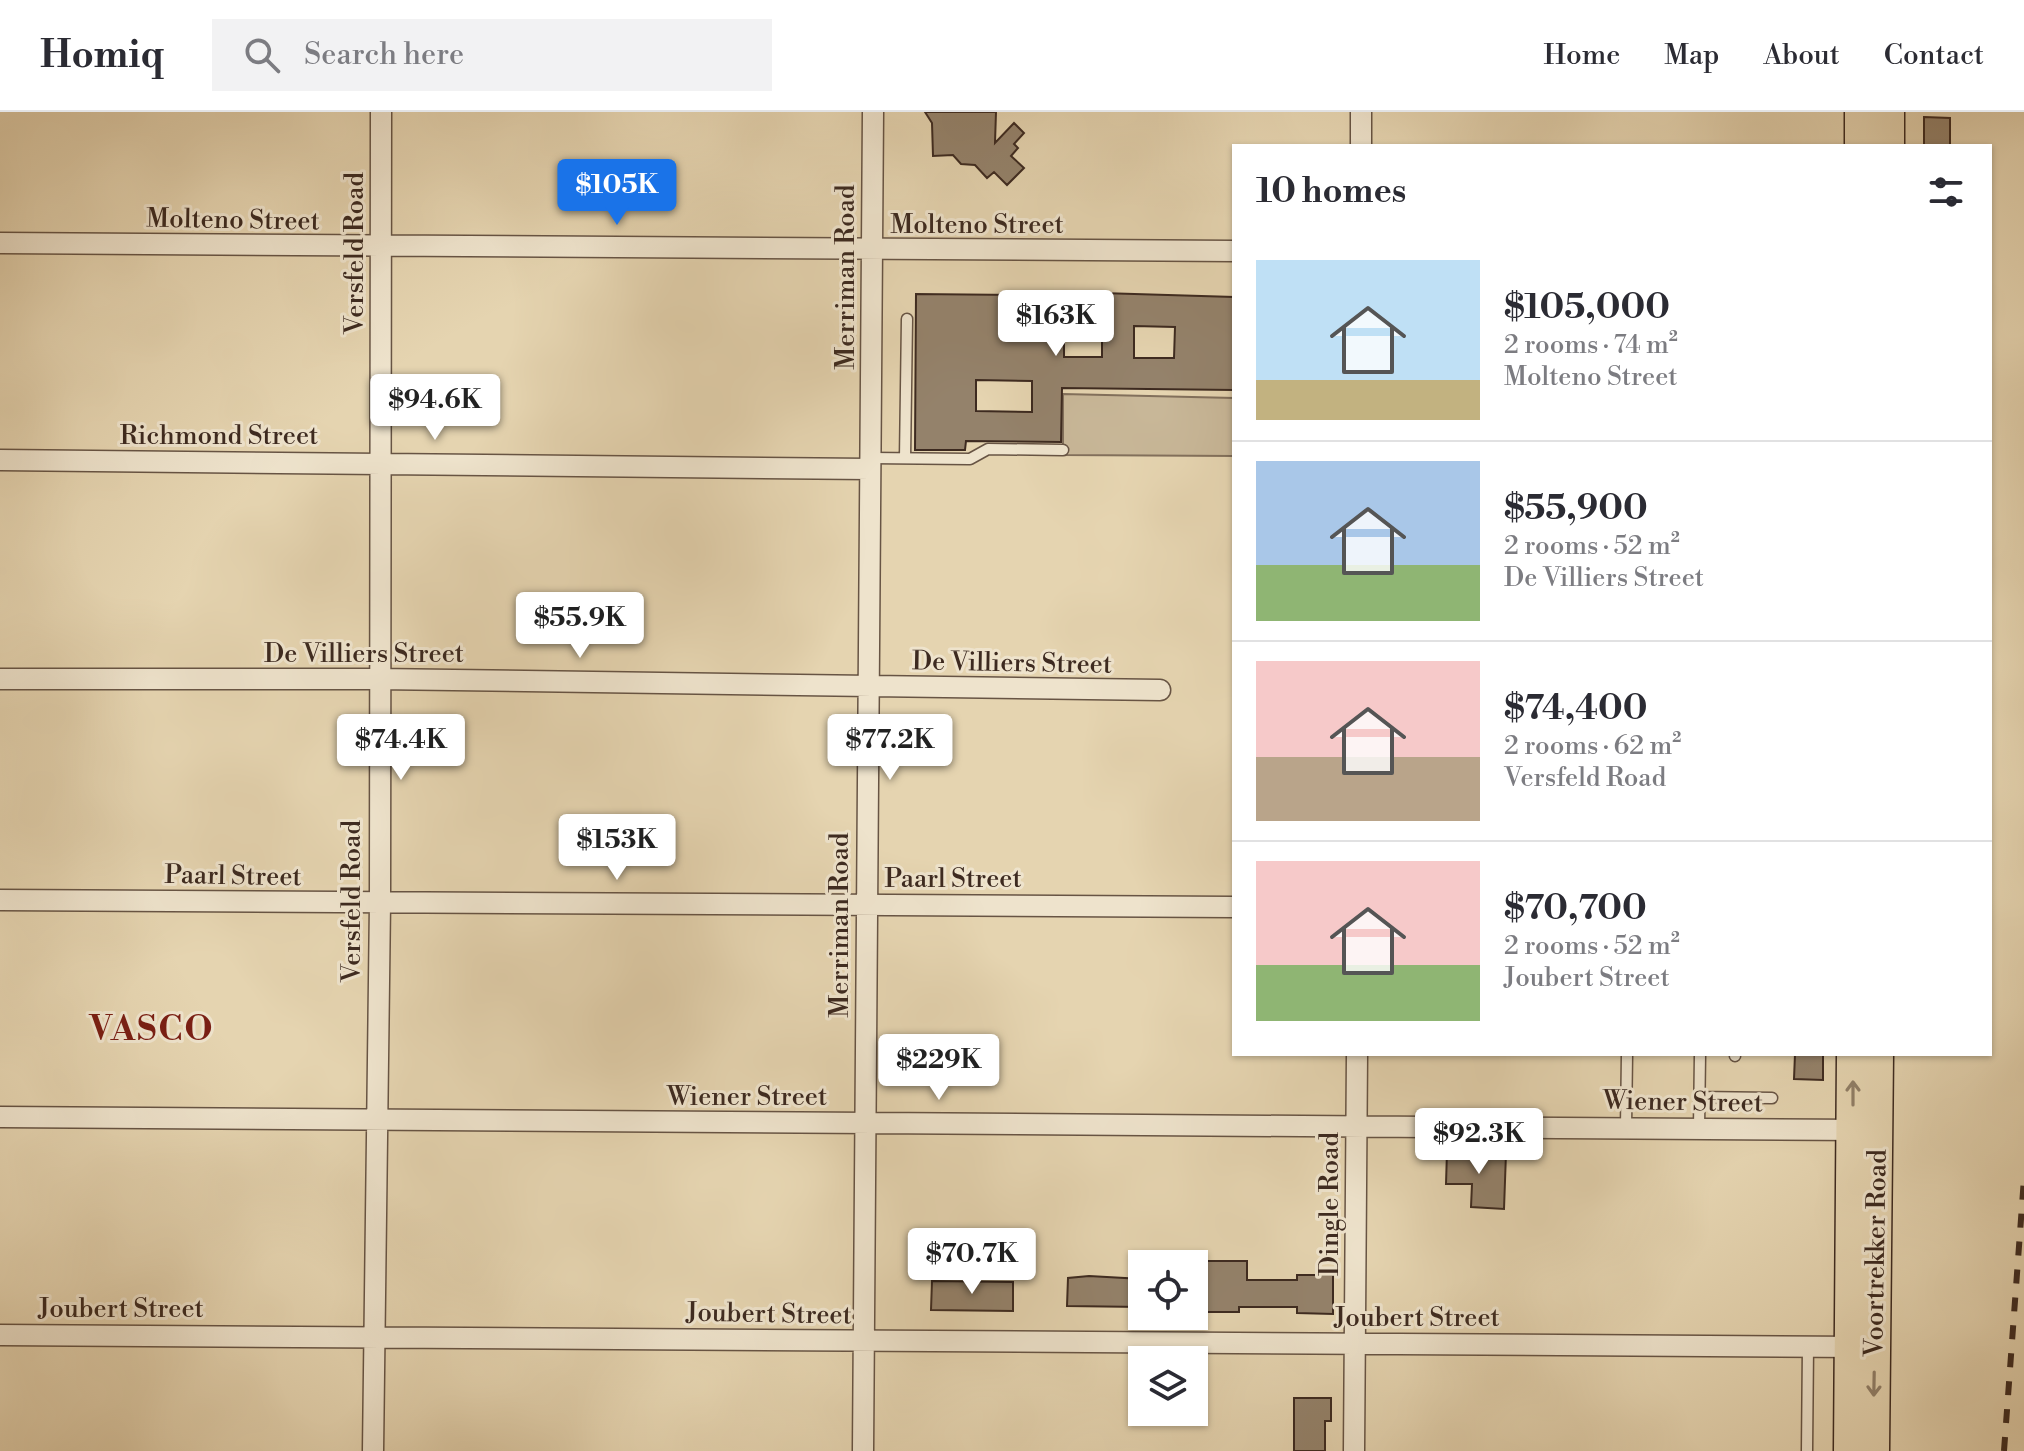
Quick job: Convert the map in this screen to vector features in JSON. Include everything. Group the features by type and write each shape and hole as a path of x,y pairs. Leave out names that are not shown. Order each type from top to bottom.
{"main road":[{"path":"1861,112 1861,144"},
{"path":"1888,112 1888,144"},
{"name":"Voortrekker Road","path":"1853,1056 1865,1130"},
{"name":"Voortrekker Road","path":"1850,1451 1862,1347 1865,1130 1877,1056"},
{"name":"Voortrekker Road","path":"1862,1347 1873,1451"}],"street":[{"name":"Versfeld Road","path":"373,1451 380,903 381,112"},
{"name":"Merriman Road","path":"863,1451 873,112"},
{"path":"1361,112 1361,144"},
{"name":"Molteno Street","path":"0,243 1232,251"},
{"name":"Richmond Street","path":"0,460 381,464 870,463"},
{"name":"De Villiers Street","path":"0,679 378,679 1160,690"},
{"name":"Paarl Street","path":"0,900 1232,907"},
{"name":"Dingle Road","path":"1354,1451 1357,1056"},
{"name":"Wiener Street","path":"0,1117 1865,1130"},
{"name":"Joubert Street","path":"0,1335 1862,1347"}],"lane":[{"path":"905,458 907,319"},
{"path":"870,463 905,458 970,459 988,449 1063,450"},
{"path":"1626,1127 1627,1056"},
{"path":"1699,1128 1700,1056"},
{"path":"1699,1097 1772,1098"},
{"path":"1807,1451 1808,1346"}],"shaded area":[{"path":"1063,394 1232,398 1232,456 1063,455"}],"building":[{"path":"925,112 996,112 995,143 1014,123 1024,133 1014,144 1018,148 1011,156 1024,168 1007,185 994,172 987,178 975,165 961,164 953,155 933,156 932,123"},
{"path":"1924,117 1950,118 1950,144 1924,144"},
{"path":"1101,293 1232,297 1232,390 1062,388 1061,442 966,441 965,450 915,450 916,294 1101,296","holes":["1064,326 1102,326 1102,357 1064,357","1134,326 1175,327 1174,358 1134,358","976,380 1032,381 1032,412 976,411"]},
{"path":"1795,1056 1823,1056 1823,1080 1794,1079"},
{"path":"1447,1151 1506,1153 1504,1209 1471,1207 1472,1184 1446,1184"},
{"path":"1208,1261 1247,1261 1247,1280 1297,1280 1297,1275 1333,1275 1333,1314 1297,1313 1297,1307 1239,1307 1239,1312 1208,1312"},
{"path":"1068,1278 1128,1278 1128,1307 1067,1306"},
{"path":"932,1281 1013,1282 1013,1311 931,1310"},
{"path":"1294,1398 1331,1398 1331,1421 1325,1421 1325,1451 1294,1451"}],"railway":[{"path":"2004,1451 2024,1178"}],"district":[{"name":"VASCO","path":"152,1030"}]}
